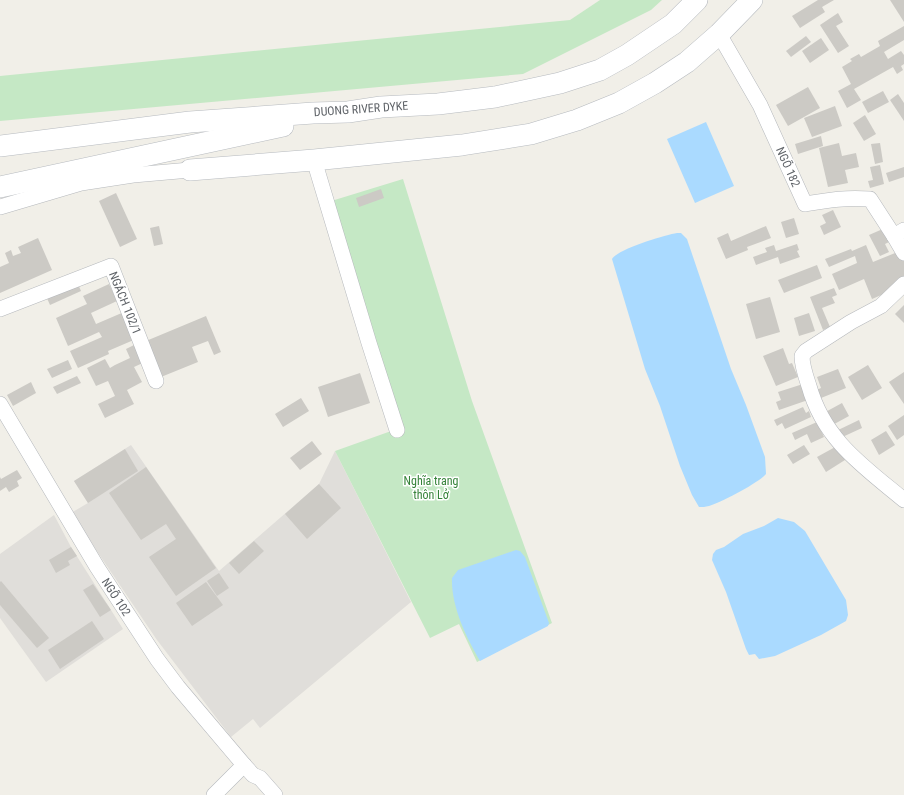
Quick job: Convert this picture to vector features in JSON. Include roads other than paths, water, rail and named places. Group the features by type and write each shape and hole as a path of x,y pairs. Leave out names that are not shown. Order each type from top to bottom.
{"main road":[{"name":"DUONG RIVER DYKE","path":"0,146 190,122 313,113 348,112 381,107 438,104 495,97 560,83 600,70 627,55 673,24 697,0"},
{"path":"190,170 314,160 462,145 530,134 577,120 619,103 655,83 687,62 720,34 752,0"},
{"path":"0,187 348,112"}],"street":[{"name":"NGÕ 182","path":"720,34 760,105 805,204 829,199 850,197 870,199 899,233"},
{"path":"314,160 369,343 397,430"},
{"path":"0,207 81,183 133,175 190,170"},
{"path":"899,233 904,253"},
{"name":"NGÁCH 102/1","path":"0,309 111,266 156,381"},
{"path":"904,284 881,306 845,325 806,351 802,356 807,381 815,407 831,434 853,457 904,500"},
{"name":"NGÕ 102","path":"0,404 97,567 153,652 178,687 248,770 260,778 275,795"},
{"path":"214,795 248,770"}],"water":[{"path":"706,122 734,186 695,203 667,139"},
{"path":"681,233 687,239 731,369 765,457 766,474 762,478 730,497 704,507 699,507 692,495 680,466 660,406 645,369 612,259 616,255 632,247 653,239"},
{"path":"778,518 794,522 805,531 846,600 848,615 846,621 821,635 775,656 759,659 755,654 749,655 746,649 726,592 712,560 713,554 716,550 724,547 743,534 764,526"},
{"path":"516,550 520,551 525,557 549,623 548,626 480,661 460,621 452,589 452,578 458,570"}],"park label":[{"name":"Nghĩa trang thôn Lở","path":"431,488"}]}
